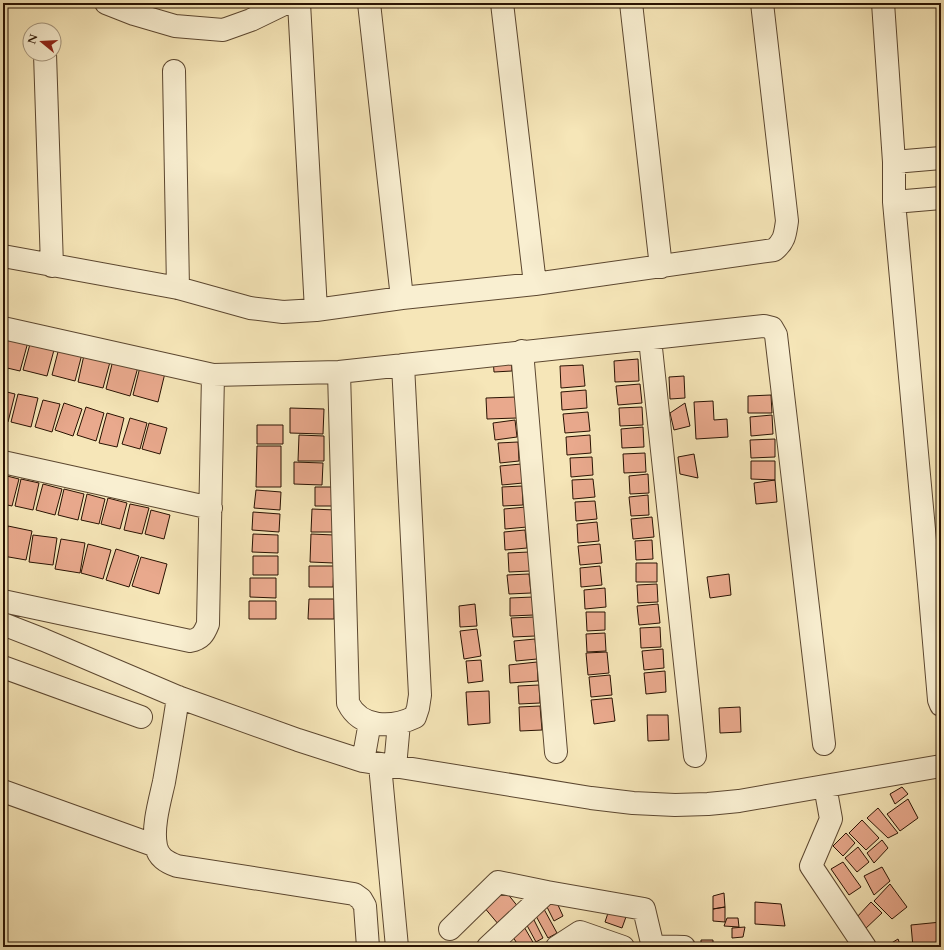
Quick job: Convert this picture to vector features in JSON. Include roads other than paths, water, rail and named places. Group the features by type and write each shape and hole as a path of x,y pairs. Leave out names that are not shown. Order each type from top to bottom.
{"street":[{"path":"106,3 134,14 174,26 223,30 251,20 286,3"},
{"path":"299,3 316,310"},
{"path":"369,3 402,298"},
{"path":"502,3 535,284"},
{"path":"632,3 661,267"},
{"path":"3,256 178,288 250,308 283,312 316,310 402,298 535,284 774,250 782,244 787,221 762,3"},
{"path":"883,3 894,162 894,202 935,583 939,700 941,705"},
{"path":"46,62 52,266"},
{"path":"174,71 178,288"},
{"path":"894,162 941,158"},
{"path":"894,202 941,198"},
{"path":"3,328 213,375 339,372 764,326 772,328 776,335 824,744"},
{"path":"650,339 695,756"},
{"path":"522,352 556,752"},
{"path":"339,372 348,703 352,711 370,722 382,724 399,722 415,717 420,695 403,365"},
{"path":"3,601 190,641 198,639 204,634 208,624 213,375"},
{"path":"3,462 211,508"},
{"path":"3,624 178,696 298,740 380,764 592,798 668,805 708,804 739,801 941,766"},
{"path":"3,667 141,716"},
{"path":"178,696 154,833 159,855 167,862 177,866 354,894 361,899 365,906 368,947"},
{"path":"370,722 380,764 398,947"},
{"path":"380,764 399,722"},
{"path":"825,786 831,819 811,866 865,947"},
{"path":"3,790 156,846"},
{"path":"450,928 498,882 644,909 653,946 684,947"},
{"path":"488,947 547,892"},
{"path":"557,947 580,932 622,947"}]}
